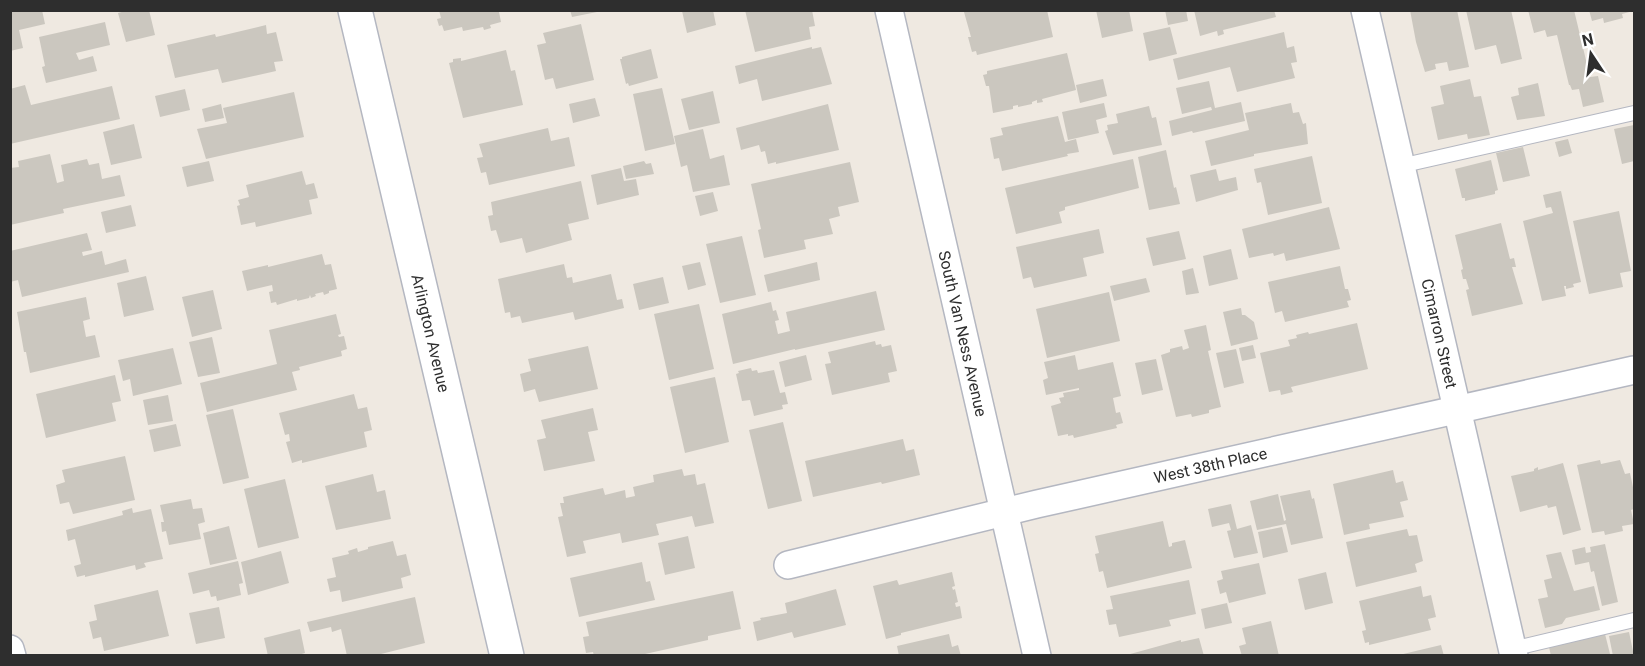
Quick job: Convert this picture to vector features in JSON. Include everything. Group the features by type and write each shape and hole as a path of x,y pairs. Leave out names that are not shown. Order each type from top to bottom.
{"main road":[{"name":"Arlington Avenue","path":"355,10 507,656"}],"street":[{"name":"South Van Ness Avenue","path":"889,10 1037,656"},
{"name":"Cimarron Street","path":"1365,10 1455,410 1513,652"},
{"name":"West 38th Place","path":"788,565 1004,513 1635,370"},
{"path":"10,650 12,656"}],"lane":[{"path":"1400,166 1635,112"},
{"path":"1513,652 1635,621"}],"building":[{"path":"10,10 42,10 45,24 19,30 23,48 10,51"},
{"path":"129,10 149,10 155,35 126,42 118,13"},
{"path":"439,10 496,10 499,12 501,22 490,25 491,28 484,30 483,27 463,31 462,27 444,31 437,19 441,18"},
{"path":"570,10 602,10 602,11 572,17"},
{"path":"713,10 716,25 687,33 682,11"},
{"path":"745,10 812,10 815,26 809,27 811,39 755,52"},
{"path":"971,10 1047,10 1053,37 977,55 976,51 972,52 968,37 971,37 964,12"},
{"path":"1096,10 1129,10 1133,31 1102,38"},
{"path":"1165,10 1186,10 1188,21 1168,25"},
{"path":"1194,10 1274,10 1276,17 1223,30 1224,34 1218,36 1217,31 1200,36"},
{"path":"1410,10 1457,10 1469,67 1449,71 1447,62 1435,64 1436,69 1425,72"},
{"path":"1466,10 1511,10 1522,59 1501,64 1496,45 1475,50"},
{"path":"1528,10 1574,10 1590,77 1598,76 1604,102 1583,107 1579,89 1572,90 1569,85 1557,35 1547,37 1545,30 1534,33"},
{"path":"1589,10 1633,11 1622,14 1623,18 1604,23 1603,18 1592,21"},
{"path":"105,22 110,45 76,53 79,60 93,56 97,71 46,83 39,37"},
{"path":"581,24 594,80 556,89 553,78 545,80 537,45 546,43 543,33"},
{"path":"266,25 267,34 276,32 283,61 274,62 276,71 222,83 218,69 175,78 167,45 215,34 216,37"},
{"path":"1170,27 1177,54 1149,61 1143,33"},
{"path":"1284,32 1287,48 1294,46 1297,62 1291,63 1295,78 1237,92 1230,67 1178,80 1173,59"},
{"path":"812,47 812,49 821,47 832,84 762,101 757,79 739,84 735,66"},
{"path":"651,49 658,78 629,86 628,83 626,84 620,59"},
{"path":"506,50 511,71 515,70 523,105 463,118 449,63 453,62 453,59 461,58 461,61"},
{"path":"1067,53 1076,90 1042,99 1043,102 1037,103 1037,100 1032,104 1013,106 1013,109 993,113 989,86 986,86 983,75 987,74 987,71"},
{"path":"1103,79 1107,96 1080,103 1076,85"},
{"path":"1470,79 1474,97 1481,96 1490,135 1468,139 1467,134 1438,140 1431,107 1444,104 1440,86"},
{"path":"1209,81 1215,108 1241,102 1245,121 1172,136 1169,121 1212,110 1211,107 1182,114 1176,88"},
{"path":"1538,83 1545,116 1517,120 1511,97 1519,95 1518,88"},
{"path":"25,85 31,105 112,86 120,119 10,144 10,89"},
{"path":"662,88 675,144 645,151 633,94"},
{"path":"185,89 190,110 160,117 155,96"},
{"path":"713,91 720,123 689,130 681,99"},
{"path":"294,92 304,137 206,159 197,129 227,123 223,108"},
{"path":"595,98 600,116 573,123 569,104"},
{"path":"1104,103 1107,117 1096,120 1099,133 1068,140 1062,112"},
{"path":"1291,103 1293,113 1299,112 1303,124 1306,123 1308,144 1254,154 1254,156 1211,166 1205,141 1249,130 1245,113"},
{"path":"221,104 224,118 205,122 202,109"},
{"path":"828,104 839,150 768,164 765,151 761,152 759,145 741,150 736,128"},
{"path":"1149,106 1152,118 1156,117 1162,145 1113,155 1105,131 1108,130 1107,125 1118,123 1116,114"},
{"path":"1058,116 1065,142 1076,139 1079,152 1002,171 999,158 994,159 990,138 1003,135 1001,128"},
{"path":"134,124 142,158 111,165 103,132"},
{"path":"1634,125 1634,161 1622,164 1614,129"},
{"path":"548,128 551,141 569,137 575,166 489,185 486,172 481,173 477,158 483,157 479,144"},
{"path":"703,129 710,159 724,155 730,185 693,192 687,165 681,167 674,136"},
{"path":"1568,139 1572,153 1559,157 1555,142"},
{"path":"1523,147 1530,176 1503,182 1496,153"},
{"path":"1166,150 1180,204 1149,210 1138,157"},
{"path":"50,154 57,183 64,181 61,165 87,159 89,165 99,163 102,179 120,175 125,196 63,209 64,213 10,225 10,168 19,167 18,161"},
{"path":"1312,156 1322,203 1268,215 1261,182 1257,183 1254,169"},
{"path":"1133,159 1139,188 1065,207 1065,210 1059,212 1062,223 1016,234 1005,188"},
{"path":"1491,160 1498,190 1495,194 1465,201 1465,198 1462,198 1455,169"},
{"path":"209,161 214,181 187,187 182,167"},
{"path":"644,161 646,164 651,163 654,174 626,179 623,166"},
{"path":"850,162 859,202 838,207 840,216 829,219 833,234 804,240 806,249 764,258 758,230 761,229 751,184"},
{"path":"621,168 624,181 636,179 639,195 597,205 591,175"},
{"path":"1216,169 1219,181 1236,177 1238,190 1196,202 1190,175"},
{"path":"302,171 306,185 314,183 318,198 309,200 312,214 256,227 255,222 241,225 237,206 240,205 238,200 249,197 246,185"},
{"path":"581,181 589,219 568,224 572,240 526,253 522,238 500,243 496,230 491,231 488,216 493,215 491,202"},
{"path":"1561,191 1581,282 1566,289 1564,286 1566,296 1542,301 1523,221 1553,213 1551,207 1546,208 1543,195"},
{"path":"713,192 718,211 700,216 695,196"},
{"path":"131,205 136,226 106,233 101,212"},
{"path":"1329,207 1340,249 1286,261 1284,253 1249,258 1242,229"},
{"path":"1619,211 1631,271 1620,273 1623,287 1589,294 1573,221"},
{"path":"1501,223 1510,259 1514,258 1516,267 1512,267 1523,304 1472,316 1466,290 1469,289 1466,279 1463,279 1455,235"},
{"path":"1099,229 1104,253 1083,258 1087,276 1034,288 1031,277 1023,279 1016,247"},
{"path":"1179,231 1186,259 1153,266 1146,238"},
{"path":"87,233 92,250 82,252 83,256 102,251 105,265 126,259 129,272 22,297 18,280 10,282 10,251"},
{"path":"742,236 756,295 720,303 706,244"},
{"path":"1231,249 1238,279 1209,286 1203,256"},
{"path":"322,254 325,265 331,264 337,289 329,293 315,294 316,296 311,298 310,295 309,298 277,305 276,302 271,303 269,292 273,291 272,285 247,291 242,271"},
{"path":"700,262 706,285 688,290 682,266"},
{"path":"817,262 820,280 768,292 764,275"},
{"path":"564,264 567,278 572,277 573,283 611,274 617,300 622,299 624,308 575,320 573,312 522,323 520,316 511,318 510,312 505,313 498,279"},
{"path":"1340,266 1345,289 1348,289 1351,300 1347,301 1349,307 1285,322 1282,311 1275,313 1268,282"},
{"path":"1193,268 1199,293 1186,295 1182,271"},
{"path":"146,276 154,310 124,317 117,283"},
{"path":"663,277 669,303 639,310 633,284"},
{"path":"1146,278 1150,292 1114,301 1110,286"},
{"path":"213,290 222,329 192,337 182,297"},
{"path":"876,291 885,330 733,364 722,314 771,302 773,311 776,310 779,320 775,321 778,334 790,331 786,312"},
{"path":"1109,292 1120,341 1047,358 1036,309"},
{"path":"86,297 90,319 83,321 86,337 95,335 100,357 30,373 17,312"},
{"path":"699,304 714,369 669,380 654,314"},
{"path":"1241,308 1242,315 1254,322 1258,339 1231,346 1223,312"},
{"path":"336,314 341,334 338,335 339,337 344,336 347,349 341,351 342,356 299,367 300,370 292,372 297,390 207,412 200,383 277,364 269,330"},
{"path":"1357,323 1368,369 1291,387 1293,392 1281,395 1280,390 1269,392 1260,353 1290,346 1288,340 1297,338 1296,335"},
{"path":"1206,325 1211,350 1208,351 1221,407 1192,417 1191,414 1176,417 1161,355 1170,352 1170,349 1182,346 1183,350 1189,348 1184,330"},
{"path":"212,337 220,373 198,377 189,342"},
{"path":"875,341 876,345 881,344 882,347 891,345 897,371 888,373 890,382 832,395 825,364 831,363 828,352"},
{"path":"1253,345 1256,358 1242,361 1239,348"},
{"path":"588,346 598,389 539,402 535,389 524,392 520,374 531,371 528,359"},
{"path":"173,348 182,384 133,396 130,379 123,381 118,360"},
{"path":"1236,349 1244,383 1224,388 1216,353"},
{"path":"806,355 812,380 785,387 779,362"},
{"path":"1075,355 1078,370 1113,362 1121,396 1113,398 1116,413 1120,412 1123,423 1116,425 1117,428 1074,438 1073,435 1068,436 1068,434 1058,436 1051,406 1061,403 1059,398 1064,397 1063,393 1079,390 1079,388 1046,395 1043,380 1048,378 1044,362"},
{"path":"1156,359 1163,390 1142,395 1135,363"},
{"path":"751,368 752,371 757,370 758,373 774,370 780,393 785,392 788,404 782,405 783,409 754,416 750,400 742,401 736,374 739,373 738,371"},
{"path":"115,375 121,401 112,403 116,421 46,438 36,394"},
{"path":"715,377 729,442 685,453 670,387"},
{"path":"354,394 358,409 367,407 372,430 364,432 367,447 302,463 302,460 292,463 286,442 290,441 289,434 285,435 279,413"},
{"path":"168,395 173,421 148,425 143,400"},
{"path":"593,408 598,430 588,432 595,461 544,471 537,440 546,438 541,420"},
{"path":"233,409 249,478 223,484 206,415"},
{"path":"783,422 802,501 768,509 749,430"},
{"path":"176,424 181,446 154,452 149,430"},
{"path":"903,439 906,451 914,449 920,475 813,497 805,461"},
{"path":"125,456 135,500 73,514 69,502 60,504 56,485 65,482 62,470"},
{"path":"1600,460 1601,464 1620,460 1625,474 1630,473 1634,492 1634,509 1631,510 1634,524 1622,526 1623,531 1605,535 1604,531 1592,533 1577,465"},
{"path":"1563,463 1581,530 1563,535 1556,506 1548,508 1547,505 1520,512 1511,476 1534,471 1538,467 1538,470"},
{"path":"682,469 684,476 695,474 697,485 705,483 714,523 695,527 692,516 656,524 659,535 622,543 620,533 583,541 586,553 567,557 558,517 563,516 560,503 564,503 563,497 603,488 605,495 625,490 626,498 635,496 633,487 654,482 653,475"},
{"path":"1393,470 1396,483 1403,481 1408,500 1400,502 1404,517 1369,524 1370,529 1344,535 1333,484"},
{"path":"373,474 377,492 385,490 391,519 336,530 325,486"},
{"path":"285,479 299,538 258,548 244,489"},
{"path":"1310,490 1323,538 1291,545 1286,524 1257,530 1250,501 1278,494 1284,521 1286,520 1280,496"},
{"path":"191,499 193,509 202,508 205,522 198,524 201,539 169,545 166,531 162,532 161,522 164,522 160,505"},
{"path":"1231,504 1237,529 1251,525 1258,553 1234,558 1227,531 1231,530 1229,523 1212,527 1208,509"},
{"path":"132,508 133,513 151,509 163,559 144,563 146,567 136,570 135,565 77,577 74,566 81,564 75,539 68,541 66,530 123,515 122,511"},
{"path":"1163,521 1169,547 1172,543 1185,540 1192,568 1107,588 1103,571 1099,572 1095,554 1099,553 1095,536"},
{"path":"229,526 237,559 210,565 203,533"},
{"path":"1282,527 1288,552 1263,558 1258,532"},
{"path":"1407,529 1409,536 1417,535 1423,561 1415,564 1417,572 1356,587 1346,542"},
{"path":"688,536 695,568 665,575 658,543"},
{"path":"393,541 397,556 406,554 411,575 401,578 403,588 342,602 340,590 330,592 327,579 336,577 332,558 349,554 348,551 357,548 358,552"},
{"path":"1605,544 1618,602 1602,606 1594,571 1591,572 1589,562 1575,565 1572,550 1585,547 1586,553 1591,552 1590,547"},
{"path":"281,551 289,583 248,595 241,562"},
{"path":"1561,552 1574,591 1594,586 1600,610 1566,618 1562,624 1545,628 1538,599 1548,597 1544,580 1552,578 1546,555"},
{"path":"238,561 243,583 239,584 241,595 217,601 216,596 211,597 209,590 193,594 188,573"},
{"path":"642,562 646,582 650,581 655,600 579,617 570,578"},
{"path":"1259,563 1266,594 1229,603 1226,592 1220,594 1217,581 1223,579 1221,571"},
{"path":"952,572 955,586 952,587 953,590 955,589 958,602 955,603 956,607 960,606 962,618 886,639 873,586 897,580 899,585"},
{"path":"1326,572 1333,603 1305,610 1298,579"},
{"path":"1189,580 1196,614 1169,620 1171,626 1119,637 1116,624 1109,625 1106,610 1113,609 1110,596"},
{"path":"1421,586 1423,597 1431,595 1436,617 1428,619 1431,630 1369,645 1369,642 1365,643 1362,631 1366,630 1359,601"},
{"path":"836,589 846,625 794,638 792,632 757,641 753,622 761,620 760,618 787,613 785,603"},
{"path":"158,590 169,636 104,651 101,637 93,639 89,622 97,620 94,605"},
{"path":"733,591 741,629 708,636 708,640 636,656 594,656 593,652 586,653 583,637 589,636 586,622"},
{"path":"415,597 425,643 373,656 347,656 341,629 332,632 331,627 310,632 307,622"},
{"path":"1227,603 1232,623 1205,629 1201,609"},
{"path":"219,607 225,638 196,644 189,613"},
{"path":"1271,621 1279,656 1242,656 1239,646 1246,644 1242,628"},
{"path":"300,629 305,653 295,656 268,656 264,638"},
{"path":"1629,632 1634,656 1613,656 1609,636"},
{"path":"949,634 952,647 958,645 961,656 899,656 897,646"},
{"path":"1605,634 1610,654 1551,656 1549,647"},
{"path":"1199,638 1204,656 1123,656 1181,640 1181,642"},
{"path":"1441,645 1444,656 1399,656 1399,655"}]}
